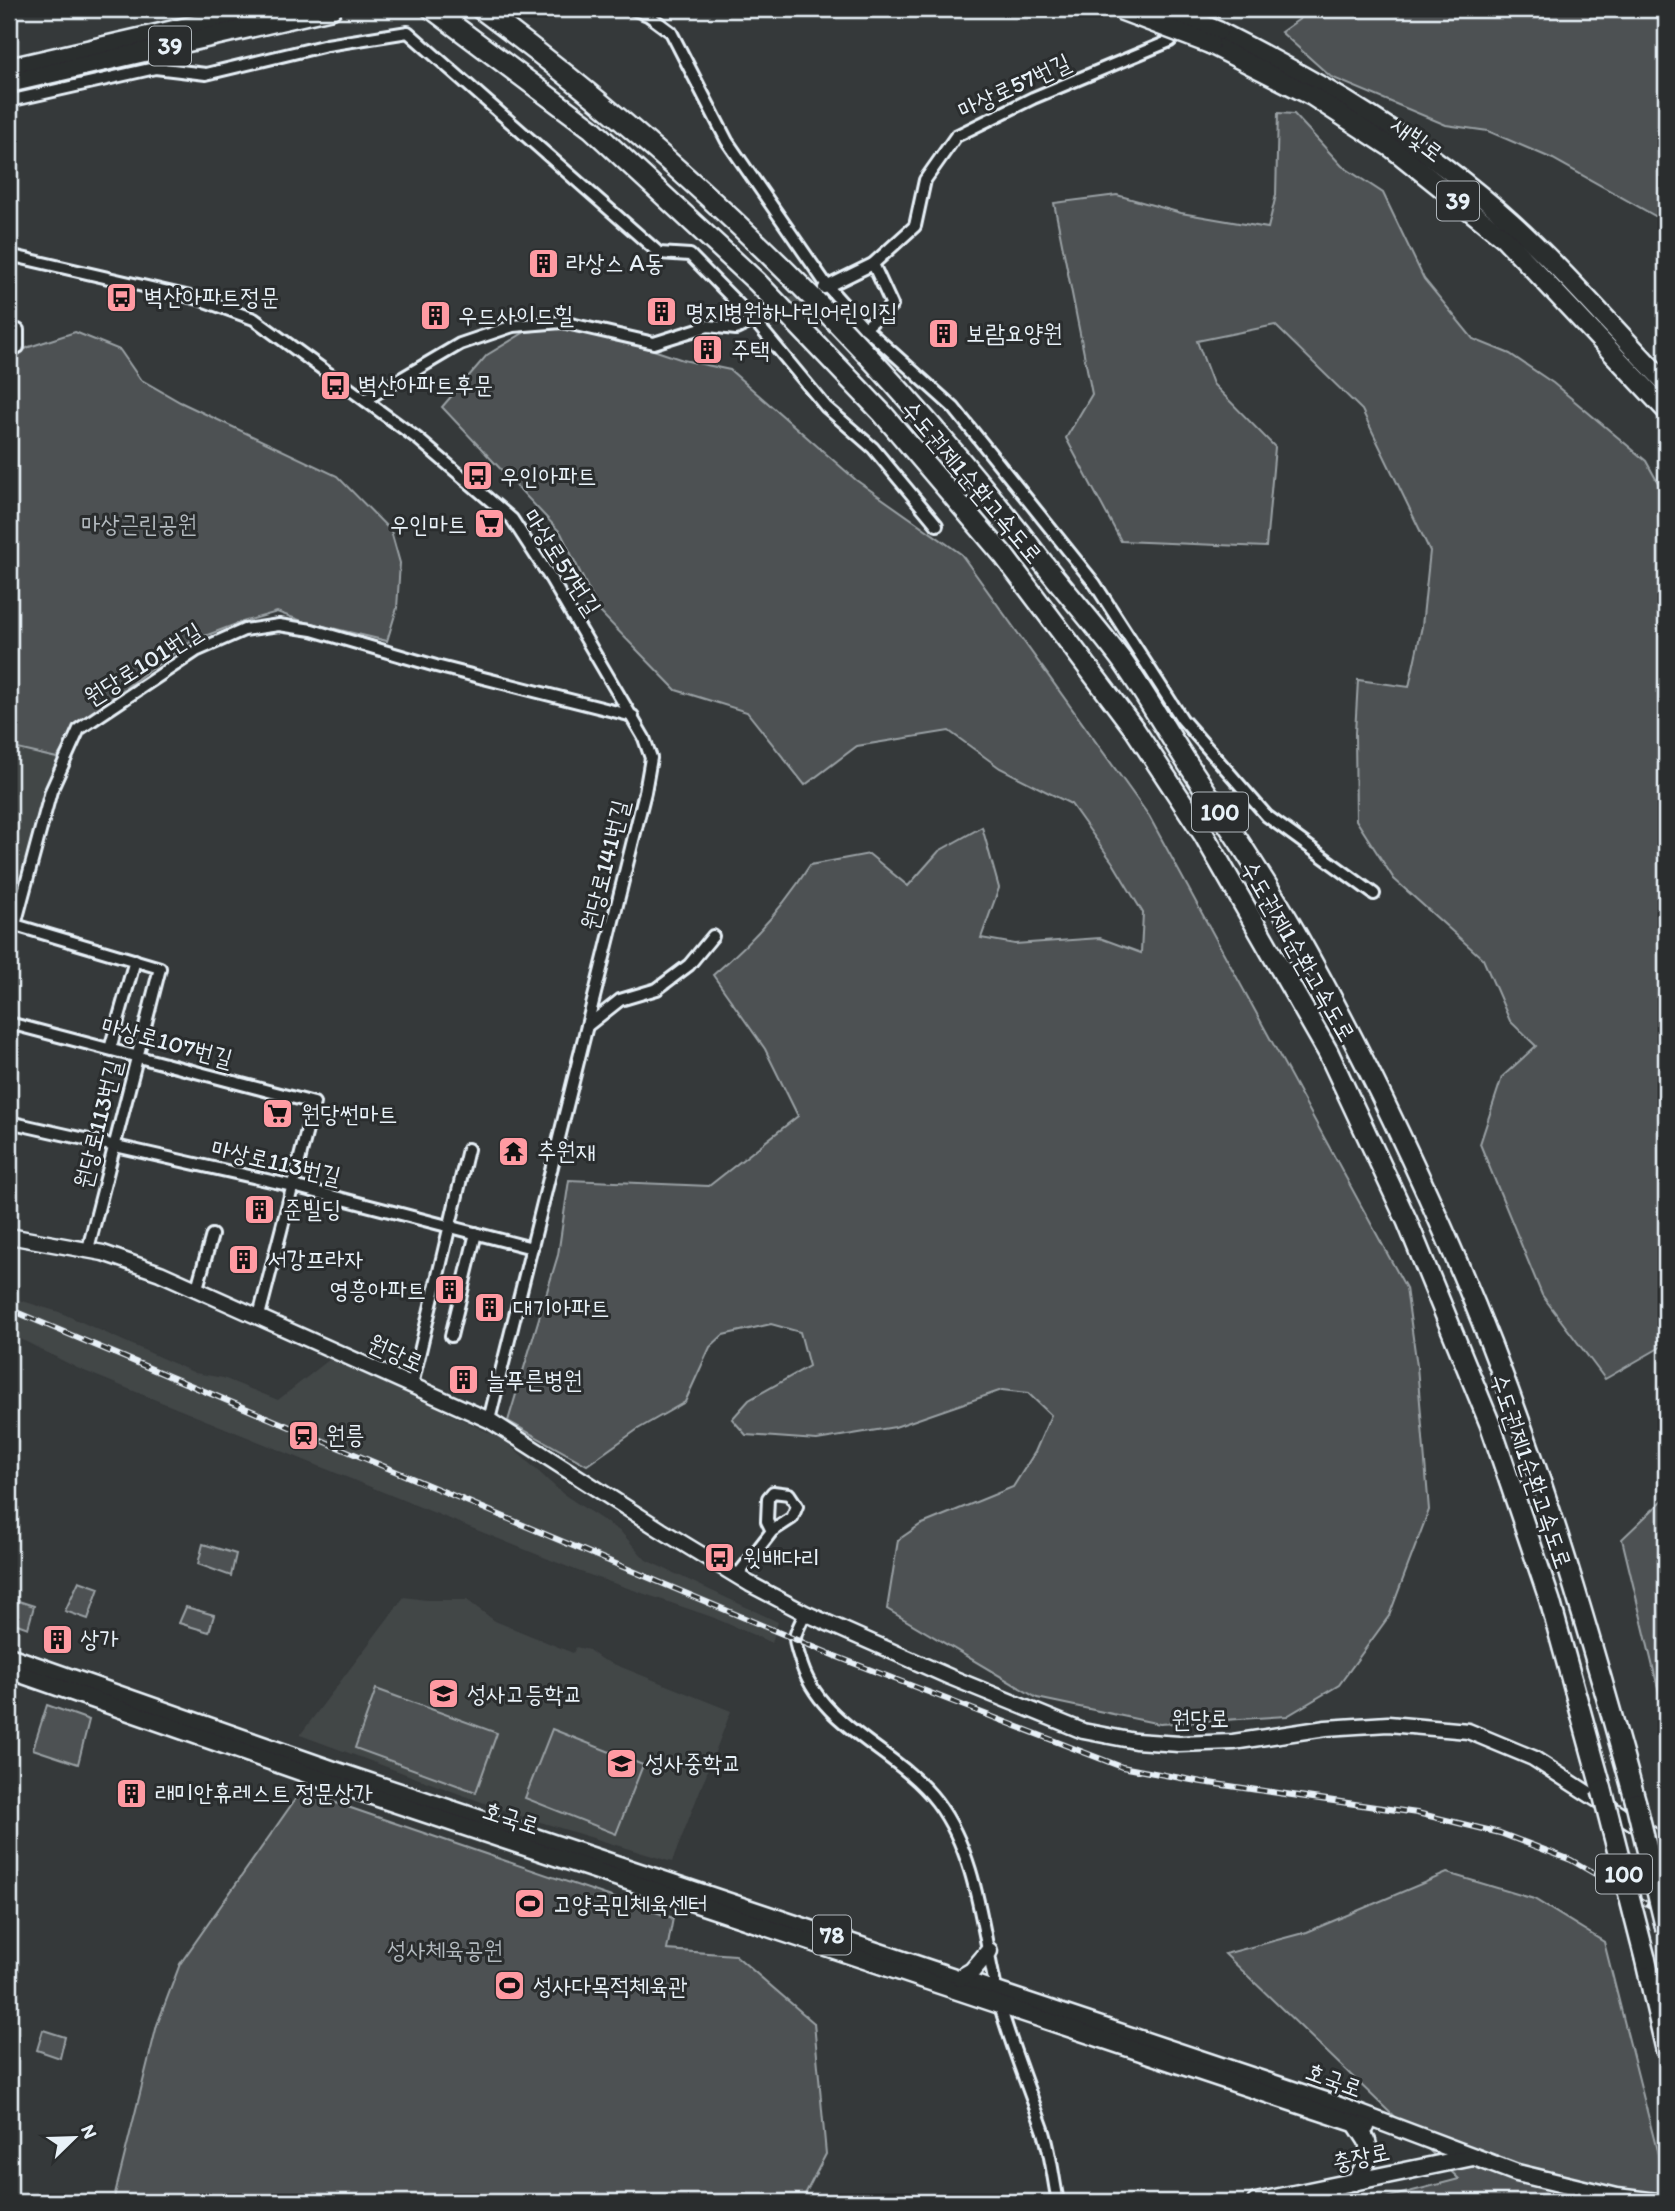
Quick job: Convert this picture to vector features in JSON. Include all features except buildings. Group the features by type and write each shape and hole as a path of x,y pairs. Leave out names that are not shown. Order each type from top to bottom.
{"highway":[{"name":"39","path":"9,68 265,9"},
{"name":"39","path":"9,83 332,9"},
{"name":"수도권제1순환고속도로","path":"432,9 592,129 718,244 883,414 1042,605 1135,730 1204,835 1328,1052 1408,1221 1456,1336 1550,1601 1602,1790 1666,2049"},
{"name":"새빛로","path":"1118,9 1214,38 1317,81 1402,135 1511,222 1666,383"},
{"name":"새빛로","path":"1165,9 1312,96 1393,149 1504,238 1666,410"},
{"name":"수도권제1순환고속도로","path":"488,14 632,130 718,207 795,281 925,419 1007,513 1124,664 1246,852 1323,982 1459,1267 1538,1471 1576,1589 1636,1803 1666,1929"}],"main road":[{"name":"원당로","path":"9,1236 88,1249 197,1288 489,1420 737,1576 805,1613 950,1677 1083,1731 1135,1741 1180,1745 1233,1742 1326,1728 1388,1724 1468,1731 1533,1758 1666,1844"},
{"name":"호국로","path":"9,1656 334,1770 960,1978 998,1998 1458,2160 1512,2182 1591,2202"},
{"name":"호국로","path":"9,1670 318,1778 1326,2101 1517,2173 1617,2197 1657,2202"},
{"path":"960,1978 972,1970 989,1951"},
{"path":"1355,2182 1370,2156 1367,2141 1356,2124"},
{"name":"충장로","path":"1256,2202 1475,2157"}],"street":[{"path":"633,9 648,15 671,32 727,141 823,289 954,408 1095,584 1182,719 1267,816 1374,894"},
{"name":"마상로57번길","path":"823,289 873,264 915,226 925,180 956,136 1032,98 1171,41 1203,9"},
{"path":"9,101 155,68 206,74 327,45 408,32 659,253 690,255 758,318 826,407 873,448 937,524"},
{"name":"마상로57번길","path":"9,255 200,299 254,319 418,439 512,519 633,716"},
{"path":"865,327 892,305 873,264"},
{"path":"365,400 401,376 460,344 513,326 562,322 654,343 708,326 736,329 758,318"},
{"path":"9,352 18,347 18,330"},
{"name":"원당로101번길","path":"160,968 12,929 51,792 79,729 196,651 244,630 279,625 312,630 449,670 633,716"},
{"name":"원당로141번길","path":"489,1420 645,792 650,758 633,716"},
{"path":"587,1026 620,1000 657,989 689,965 713,936"},
{"path":"110,1049 135,960"},
{"name":"원당로113번길","path":"88,1249 160,968"},
{"name":"마상로107번길","path":"9,1023 314,1103 293,1186"},
{"name":"마상로113번길","path":"9,1122 293,1186 532,1248"},
{"path":"412,1385 468,1149"},
{"path":"259,1316 293,1186"},
{"path":"450,1336 476,1233"},
{"path":"197,1288 212,1235"},
{"path":"737,1576 772,1531"},
{"path":"805,1613 795,1639 803,1671 820,1700 838,1718 910,1774 937,1803 959,1843 980,1908 998,1998 1019,2069 1044,2131 1058,2202"}],"shaded area":[{"path":"9,747 57,758 47,782 9,921"},
{"path":"9,1297 59,1312 195,1373 223,1378 278,1400 330,1359 393,1386 504,1440 563,1494 621,1532 646,1560 778,1622 772,1643 712,1617 578,1571 77,1368 9,1333"},
{"path":"404,1597 467,1600 495,1621 573,1653 576,1647 589,1650 601,1659 731,1711 672,1862 514,1814 300,1735"}],"green space":[{"path":"1314,9 1666,9 1666,222 1553,159 1488,131 1446,125 1331,77 1281,32"},
{"path":"1278,113 1294,114 1342,166 1383,193 1424,279 1473,339 1510,354 1553,383 1646,461 1666,497 1666,744 1661,765 1666,832 1666,1344 1605,1379 1542,1295 1480,1144 1502,1077 1536,1046 1510,1021 1483,959 1394,879 1356,820 1355,733 1358,680 1409,687 1422,626 1430,551 1362,410 1275,325 1197,341 1213,384 1275,447 1266,547 1121,541 1066,438 1092,394 1054,203 1117,195 1181,213 1268,228 1276,195"},
{"path":"582,326 683,360 730,370 856,480 961,554 1149,816 1406,1288 1417,1366 1429,1510 1389,1616 1339,1685 1287,1716 1160,1724 1037,1698 887,1609 898,1540 920,1525 1013,1487 1035,1452 1051,1415 1028,1393 1002,1390 895,1427 817,1440 746,1435 732,1419 749,1400 809,1366 800,1332 771,1324 723,1335 710,1347 685,1402 638,1429 587,1465 508,1421 558,1255 569,1180 709,1186 798,1116 765,1049 713,975 766,924 810,865 869,854 908,886 939,851 982,827 999,888 981,938 1015,944 1100,938 1141,953 1143,913 1113,863 1071,804 1000,768 949,731 857,746 805,785 747,712 676,690 599,611 561,533 442,407 487,355 525,332"},
{"name":"마상근린공원","path":"75,332 120,350 140,379 180,402 337,476 391,531 400,563 397,608 387,641 302,621 277,612 192,641 78,724 57,758 9,747 9,359 29,347"},
{"path":"1666,1497 1666,1721 1622,1539"},
{"path":"203,1544 236,1554 231,1576 198,1564"},
{"path":"79,1581 99,1588 88,1619 65,1611"},
{"path":"9,1598 34,1606 28,1628 9,1621"},
{"path":"186,1607 214,1615 209,1632 179,1623"},
{"path":"376,1689 497,1733 476,1792 355,1748"},
{"path":"47,1705 89,1720 78,1764 33,1749"},
{"path":"552,1729 643,1765 616,1834 525,1798"},
{"name":"성사체육공원","path":"301,1791 673,1918 667,1950 735,1955 814,2023 826,2154 801,2202 113,2202 157,2025 180,1964"},
{"path":"1447,1873 1534,1899 1604,1942 1666,2186 1666,2202 1370,2202 1459,2179 1225,1954 1307,1932"},
{"path":"43,2030 65,2037 60,2058 37,2050"}],"tunnel":[{"path":"763,316 811,294"}],"railway":[{"path":"9,1309 835,1656 1122,1767 1202,1782 1417,1813 1500,1833 1571,1860 1666,1915"}],"place":[{"name":"라상스 A동","path":"543,263"},
{"name":"벽산아파트정문","path":"121,297"},
{"name":"명지병원하나린어린이집","path":"662,312"},
{"name":"우드사이드힐","path":"435,315"},
{"name":"보람요양원","path":"943,333"},
{"name":"주택","path":"708,350"},
{"name":"벽산아파트후문","path":"335,385"},
{"name":"우인아파트","path":"477,476"},
{"name":"우인마트","path":"490,524"},
{"name":"원당썬마트","path":"278,1114"},
{"name":"추원재","path":"514,1151"},
{"name":"준빌딩","path":"260,1209"},
{"name":"서강프라자","path":"244,1259"},
{"name":"영흥아파트","path":"449,1290"},
{"name":"대기아파트","path":"490,1308"},
{"name":"늘푸른병원","path":"463,1380"},
{"name":"원릉","path":"303,1435"},
{"name":"윗배다리","path":"720,1558"},
{"name":"상가","path":"57,1639"},
{"name":"성사고등학교","path":"444,1694"},
{"name":"성사중학교","path":"622,1763"},
{"name":"래미안휴레스트 정문상가","path":"132,1793"},
{"name":"고양국민체육센터","path":"530,1904"},
{"name":"성사다목적체육관","path":"510,1986"}]}
